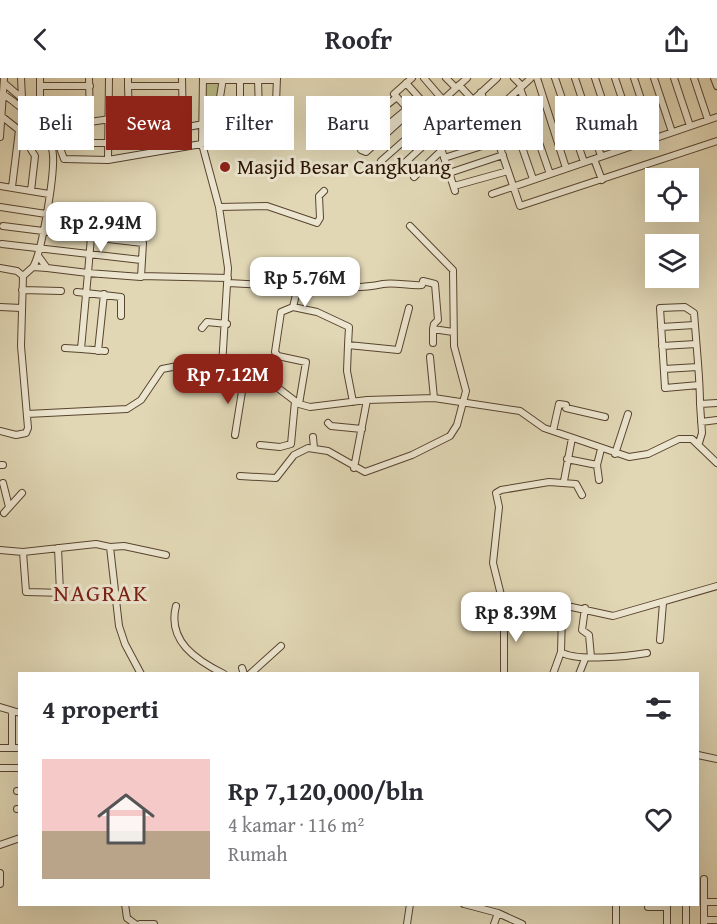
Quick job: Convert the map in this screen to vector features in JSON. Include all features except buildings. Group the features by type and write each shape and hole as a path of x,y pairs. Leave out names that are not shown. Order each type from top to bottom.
{"street":[{"path":"21,78 22,96"},
{"path":"40,78 40,96"},
{"path":"89,78 90,96"},
{"path":"109,78 109,96"},
{"path":"128,78 129,96"},
{"path":"182,78 182,96"},
{"path":"423,78 439,96"},
{"path":"446,78 468,96"},
{"path":"448,96 467,78"},
{"path":"477,96 497,78"},
{"path":"514,78 521,87 550,174"},
{"path":"531,78 506,101 533,179"},
{"path":"537,78 566,168"},
{"path":"555,78 561,96"},
{"path":"575,78 581,96"},
{"path":"615,78 621,96"},
{"path":"634,78 640,96"},
{"path":"654,78 672,132"},
{"path":"674,78 690,126"},
{"path":"694,78 708,120"},
{"path":"714,78 717,86"},
{"path":"222,366 228,281 227,252 219,207 202,144 203,79 277,79 276,96"},
{"path":"221,96 223,79"},
{"path":"240,79 240,96"},
{"path":"258,79 258,96"},
{"path":"598,79 602,96"},
{"path":"402,103 394,93 409,80 420,96"},
{"path":"40,86 90,86"},
{"path":"128,86 182,86"},
{"path":"3,89 18,96"},
{"path":"0,136 3,89"},
{"path":"0,432 16,435 26,433 21,308 23,276 33,267 39,257 54,163 52,148 40,128 3,89"},
{"path":"481,92 482,96"},
{"path":"390,102 397,97"},
{"path":"409,111 366,152 361,150 361,147 409,111"},
{"path":"2,115 18,129"},
{"path":"659,136 717,117"},
{"path":"192,126 203,124"},
{"path":"12,187 18,138"},
{"path":"381,161 402,141"},
{"path":"501,150 520,206 717,141"},
{"path":"63,150 66,160 108,160 202,144"},
{"path":"31,150 35,156 31,191"},
{"path":"108,150 108,160"},
{"path":"398,169 422,150"},
{"path":"441,150 455,189 508,171"},
{"path":"414,177 443,154 460,150"},
{"path":"580,150 584,162"},
{"path":"596,150 602,180"},
{"path":"492,194 619,150"},
{"path":"449,173 503,155"},
{"path":"0,186 49,194"},
{"path":"219,207 267,206 317,223 320,218 319,196 324,191"},
{"path":"0,207 46,214"},
{"path":"3,226 142,242 141,276"},
{"path":"240,476 276,478 294,455 314,448 328,451 354,468 369,471 446,440 457,424 466,391 455,351 453,270 410,226"},
{"path":"81,349 91,237"},
{"path":"2,244 141,260"},
{"path":"39,257 47,268"},
{"path":"33,267 138,278 141,276 266,285"},
{"path":"0,268 18,272 23,276"},
{"path":"293,307 302,270 319,281 357,289 383,285 422,285 423,281 432,281 435,284 438,320 434,324 433,343"},
{"path":"22,290 61,291"},
{"path":"77,292 122,297 121,316"},
{"path":"64,348 101,351 104,294"},
{"path":"0,307 21,308"},
{"path":"260,445 280,447 291,444 297,403 307,364 303,360 278,356 275,352 281,312 293,307 317,312 349,327 347,371 353,402"},
{"path":"699,385 665,388 660,308 685,307 694,313 698,365 701,422 699,443"},
{"path":"348,345 398,351 409,308"},
{"path":"202,328 207,322 226,324"},
{"path":"661,327 695,325"},
{"path":"433,329 453,332"},
{"path":"662,346 696,344"},
{"path":"430,357 434,398"},
{"path":"27,414 127,409 141,400 162,369 204,361 222,366 244,379 274,385 297,403 310,407 367,400 434,398 520,411 553,431 615,454 639,456 683,438 699,443 717,463"},
{"path":"664,367 698,365"},
{"path":"235,435 244,379"},
{"path":"354,468 367,400"},
{"path":"700,404 717,403"},
{"path":"553,431 559,404 566,405 566,408 605,417"},
{"path":"615,454 628,414"},
{"path":"701,422 717,420"},
{"path":"328,423 331,426 362,429"},
{"path":"313,437 314,448"},
{"path":"564,481 572,438"},
{"path":"599,480 597,465 600,449"},
{"path":"567,459 597,465"},
{"path":"504,672 502,618 504,607 493,563 499,507 496,493 501,490 564,481 576,484 582,495"},
{"path":"4,482 9,507"},
{"path":"4,513 22,493"},
{"path":"0,550 22,552 96,544 110,547 124,546 166,555"},
{"path":"110,547 119,626 125,644 140,672"},
{"path":"22,552 26,592 63,593 58,548"},
{"path":"504,607 535,603 566,605 613,616 717,586"},
{"path":"660,640 663,603"},
{"path":"554,672 561,652 562,614 566,605"},
{"path":"176,606 174,623 182,645 220,672"},
{"path":"580,672 588,658 589,634 582,630 585,608"},
{"path":"502,618 538,620"},
{"path":"252,672 281,646"},
{"path":"561,652 571,658 647,652"},
{"path":"207,672 212,668"},
{"path":"0,707 18,712"},
{"path":"0,748 14,748 12,711"},
{"path":"699,755 717,759"},
{"path":"0,768 18,768"},
{"path":"0,845 18,839"},
{"path":"0,873 0,884"},
{"path":"704,879 704,922 717,920"},
{"path":"704,902 717,902"},
{"path":"125,906 127,918 137,924 154,924"},
{"path":"407,924 410,906"},
{"path":"616,906 616,924"},
{"path":"648,907 667,906 667,924"},
{"path":"686,906 686,924"},
{"path":"490,908 522,924"},
{"path":"494,924 498,913"}],"green space":[{"path":"204,80 222,81 220,96 205,96"}],"place":[{"name":"Masjid Besar Cangkuang","path":"225,167"}],"district":[{"name":"NAGRAK","path":"101,593"}]}
